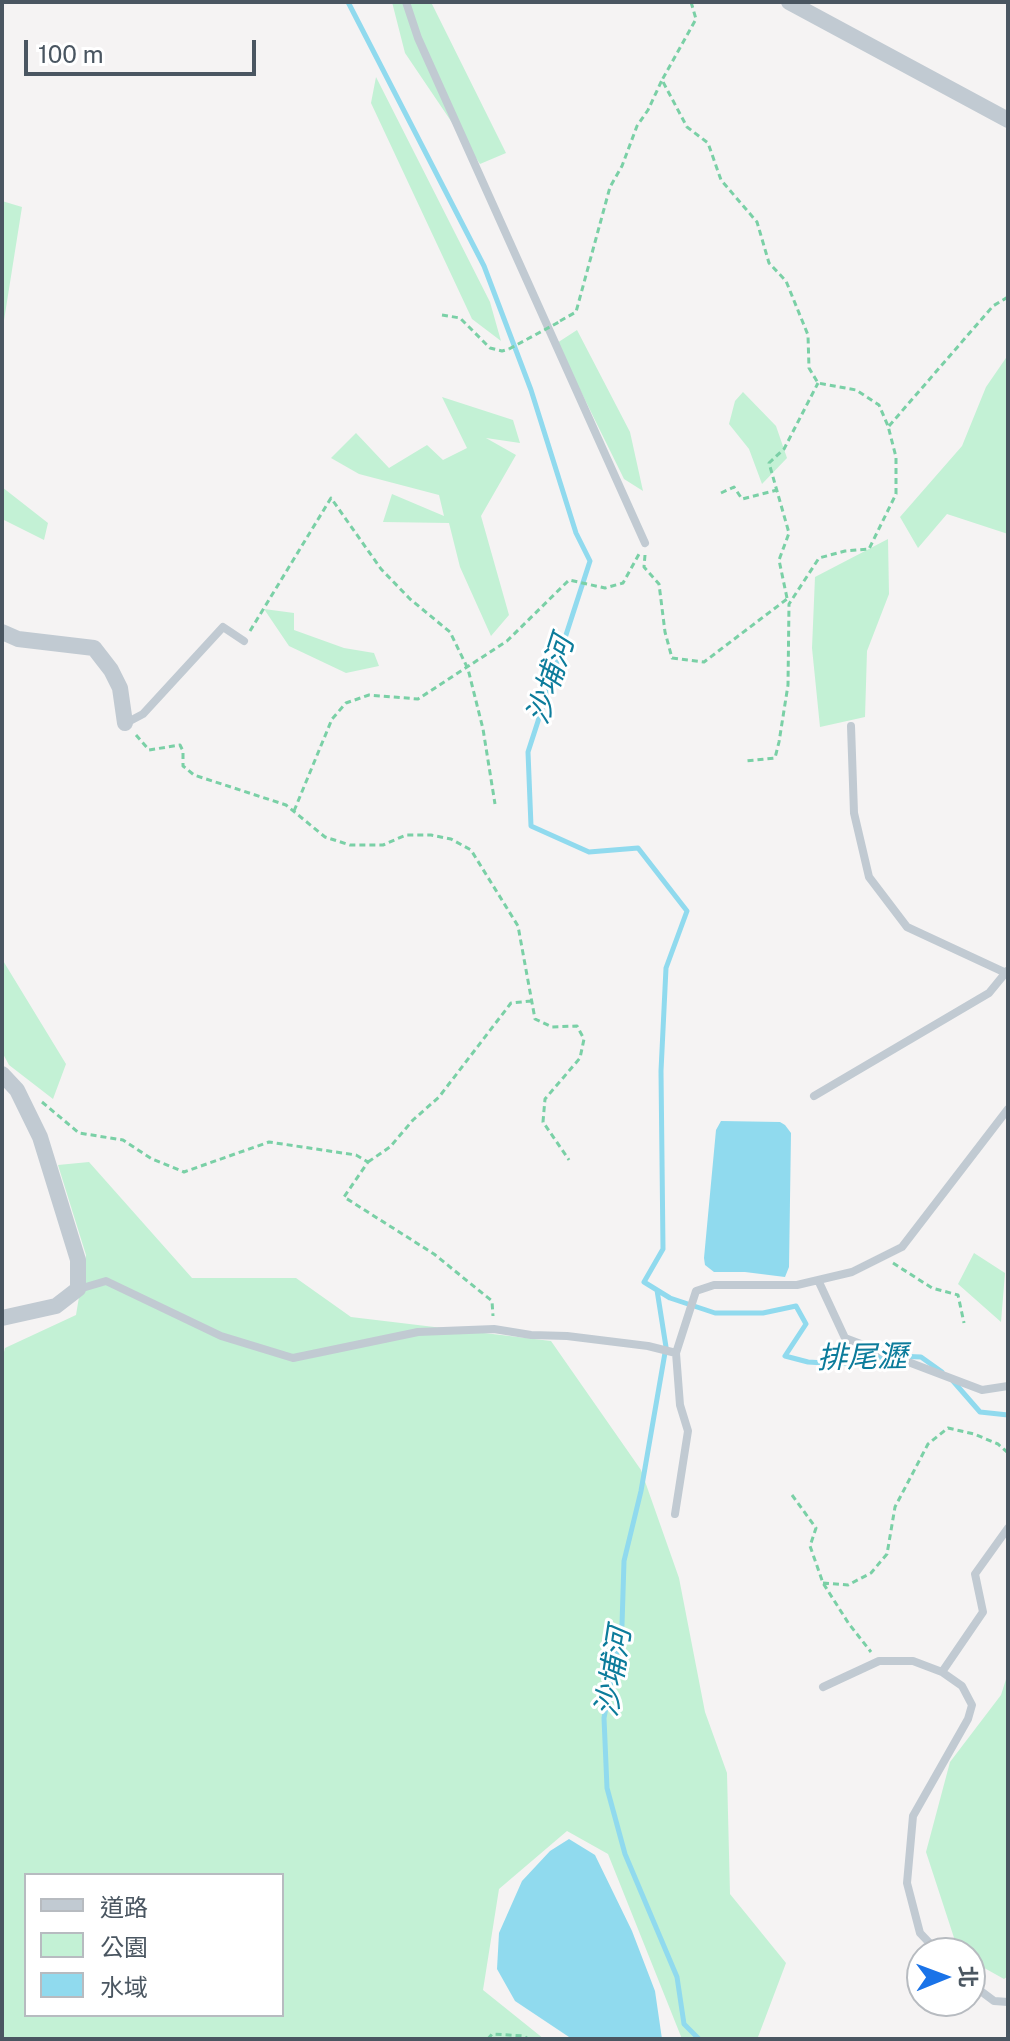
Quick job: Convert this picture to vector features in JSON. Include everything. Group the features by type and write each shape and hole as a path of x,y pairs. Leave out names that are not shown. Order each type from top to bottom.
{"street":[{"path":"789,2 1008,120"},
{"path":"2,632 18,639 94,648 120,688 125,723"},
{"path":"2,1074 17,1090 40,1137 78,1260 78,1289 56,1306 2,1318"}],"lane":[{"path":"406,2 418,38 645,543"},
{"path":"125,723 143,714 223,627 244,641"},
{"path":"814,1096 989,993 1007,971 907,927 869,877 854,813 851,726"},
{"path":"675,1514 688,1431 680,1405 676,1353 696,1291 714,1285 797,1285 852,1272 902,1247 1008,1109"},
{"path":"818,1280 845,1338 982,1390 1008,1386"},
{"path":"78,1289 106,1281 221,1336 293,1358 418,1332 494,1329 531,1335 567,1336 676,1353"},
{"path":"942,1672 983,1612 975,1574 1008,1528"},
{"path":"823,1687 879,1661 913,1661 942,1672 962,1686 972,1705 968,1719 913,1816 907,1883 920,1933 924,1937"},
{"path":"986,1995 994,2001 1008,2002"}],"path":[{"path":"442,315 460,318 490,348 502,351 576,312 610,187 622,166 637,126 696,19 691,2"},
{"path":"662,80 687,127 708,143 721,180 757,222 769,263 786,281 808,335 809,368 818,383 856,390 879,405 896,457 896,494 869,549 819,558 789,604"},
{"path":"888,426 993,306 1008,297"},
{"path":"746,761 775,758 788,685 789,604 779,560 789,533 769,463 784,449 818,383"},
{"path":"721,493 734,487 742,499 777,490"},
{"path":"244,641 331,498 381,569 410,599 450,632 468,669 483,729 495,804"},
{"path":"645,543 644,567 659,584 672,658 704,662 787,599"},
{"path":"294,811 332,719 346,703 369,695 418,699 507,641 569,580 605,588 623,583 645,543"},
{"path":"125,723 149,750 180,745 183,766 194,775 276,801 294,811 325,837 350,845 383,845 406,835 431,835 451,839 471,850 518,926 535,1019 552,1027 577,1026 584,1039 580,1058 545,1099 543,1122 569,1160"},
{"path":"494,1329 492,1301 434,1254 344,1197 368,1162 390,1147 413,1120 439,1097 511,1003 531,1001"},
{"path":"17,1090 47,1104 79,1133 123,1140 152,1159 184,1172 269,1142 356,1155 368,1162"},
{"path":"883,1256 932,1288 958,1295 964,1323"},
{"path":"823,1583 848,1585 871,1573 887,1554 895,1507 928,1444 948,1428 974,1434 998,1444 1008,1453"},
{"path":"792,1495 816,1528 810,1546 823,1583 849,1624 879,1661"},
{"path":"488,2039 492,2034 524,2036 528,2039"}],"green space":[{"path":"392,2 431,2 506,153 480,164 405,53"},
{"path":"376,77 490,302 501,341 472,319 371,103"},
{"path":"2,201 22,207 2,333"},
{"path":"577,330 630,432 643,491 624,479 557,343"},
{"path":"1008,355 1008,534 947,514 918,548 900,517 962,446 986,387"},
{"path":"743,392 776,426 787,458 762,484 749,449 729,424 735,401"},
{"path":"442,397 513,420 520,443 486,438 516,455 481,516 509,615 491,636 460,567 449,523 383,522 392,494 444,516 439,495 359,474 331,458 356,433 389,468 427,445 443,460 467,448"},
{"path":"2,487 48,523 44,540 2,519"},
{"path":"888,539 889,594 867,651 865,717 820,727 812,648 815,577"},
{"path":"264,609 294,613 294,630 344,648 374,653 379,666 346,673 289,646"},
{"path":"2,959 66,1064 53,1099 9,1065 2,1052"},
{"path":"89,1162 192,1278 296,1278 351,1317 551,1341 641,1470 679,1578 705,1712 727,1773 730,1894 786,1963 758,2037 682,2039 608,1854 567,1831 499,1889 483,1990 544,2039 2,2039 2,1360 5,1348 76,1315 86,1255 58,1165"},
{"path":"974,1253 1005,1273 1001,1322 958,1284"},
{"path":"1008,1673 1008,1976 1004,1979 986,1969 986,1937 954,1937 926,1852 950,1762 1001,1695"}],"water":[{"path":"721,1121 780,1122 791,1133 789,1267 785,1277 714,1272 705,1265 716,1130"},
{"path":"569,1839 595,1855 632,1931 655,1991 662,2039 572,2039 515,2001 497,1969 499,1933 522,1881 550,1851"}],"waterway":[{"name":"沙埔河","path":"348,2 484,266 531,390 576,533 590,561 528,752 531,826 589,852 638,848 687,911 666,968 661,1071 663,1249 644,1282 670,1298 715,1313 763,1313 796,1306 806,1324 785,1356 808,1362 841,1364 887,1356"},
{"name":"沙埔河","path":"657,1290 666,1347 641,1491 624,1561 622,1625 604,1718 607,1788 625,1854 677,1977 684,2024 699,2039"},
{"name":"排尾瀝","path":"897,1356 921,1357 942,1372"},
{"name":"排尾瀝","path":"953,1381 980,1412 1008,1415"}]}
